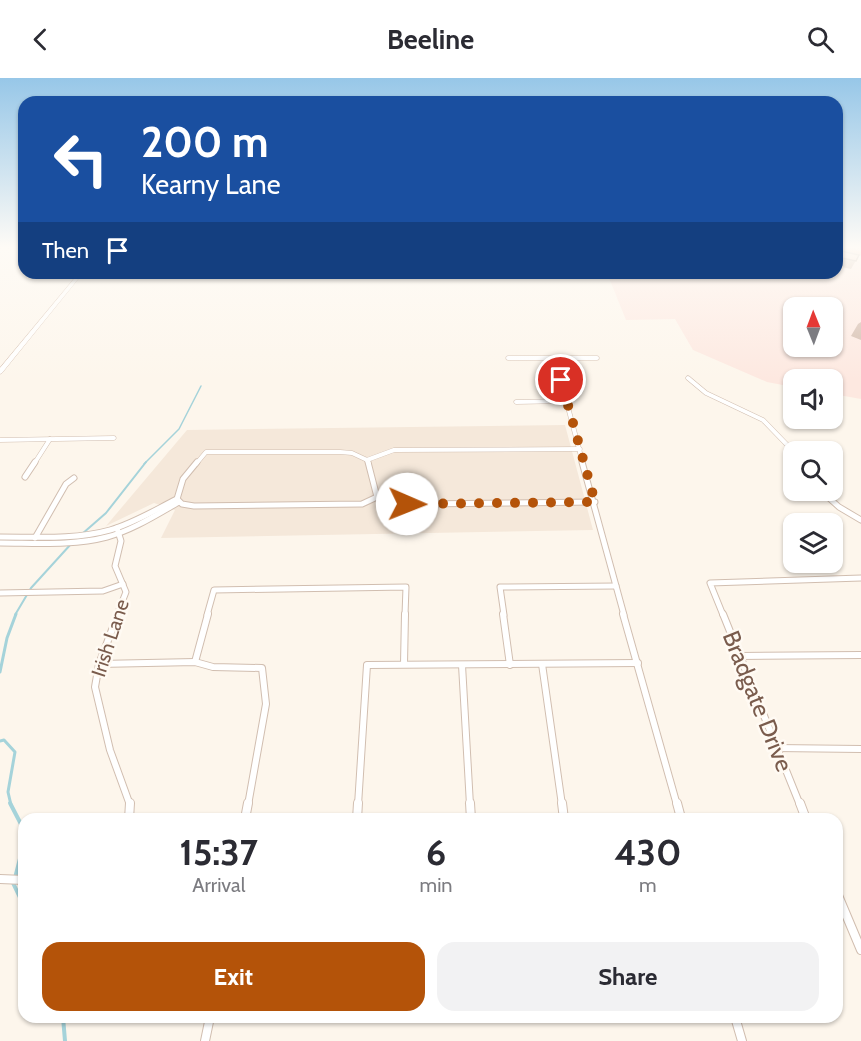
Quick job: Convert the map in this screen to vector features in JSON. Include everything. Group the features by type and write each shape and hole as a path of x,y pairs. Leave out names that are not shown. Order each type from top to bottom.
{"street":[{"path":"0,372 66,291"},
{"path":"508,358 597,358"},
{"path":"555,358 595,502 602,538 680,813"},
{"path":"688,378 698,391 741,408 769,424 784,441"},
{"path":"516,402 567,401"},
{"path":"0,440 114,438"},
{"path":"25,477 50,439"},
{"path":"367,460 394,450 580,449"},
{"path":"0,537 34,540 88,540 138,526 178,500 181,481 206,453 352,453 367,460 372,471 372,489 377,497 395,503 595,502"},
{"path":"34,540 66,484 74,478"},
{"path":"178,500 194,506 352,505 371,502 377,497"},
{"path":"832,501 861,520"},
{"name":"Irish Lane","path":"118,530 121,541 115,566 126,592 99,664 95,687 110,750 130,803 129,813"},
{"path":"0,543 34,540"},
{"name":"Bradgate Drive","path":"803,813 710,583 861,578"},
{"path":"0,593 103,591 123,584"},
{"path":"510,665 500,586 616,586"},
{"path":"195,662 214,590 406,587 404,664"},
{"path":"739,656 861,655"},
{"path":"99,664 195,662 213,667 262,668 266,704 246,813"},
{"path":"357,813 367,665 639,663"},
{"path":"542,664 563,813"},
{"path":"462,665 471,813"},
{"path":"776,748 861,749"},
{"path":"0,879 18,880"},
{"path":"843,907 861,950"},
{"path":"205,1041 209,1023"},
{"path":"737,1023 742,1041"}],"shaded area":[{"path":"614,291 861,291 861,399 843,396 843,369 783,369 783,385 767,382 693,350 675,319 626,320"},
{"path":"565,425 593,530 161,538 175,510 154,503 106,526 187,430"}],"waterway":[{"path":"146,462 179,429 201,386"},
{"path":"82,534 106,513 146,462"},
{"path":"15,615 31,588 71,544"},
{"path":"0,672 7,638 16,614"},
{"path":"0,741 4,740 15,752 8,792 11,805"},
{"path":"11,805 18,818"},
{"path":"15,878 18,866"},
{"path":"13,883 18,893"},
{"path":"64,1023 65,1041"}],"route":[{"path":"407,504 595,502 561,380"}]}
